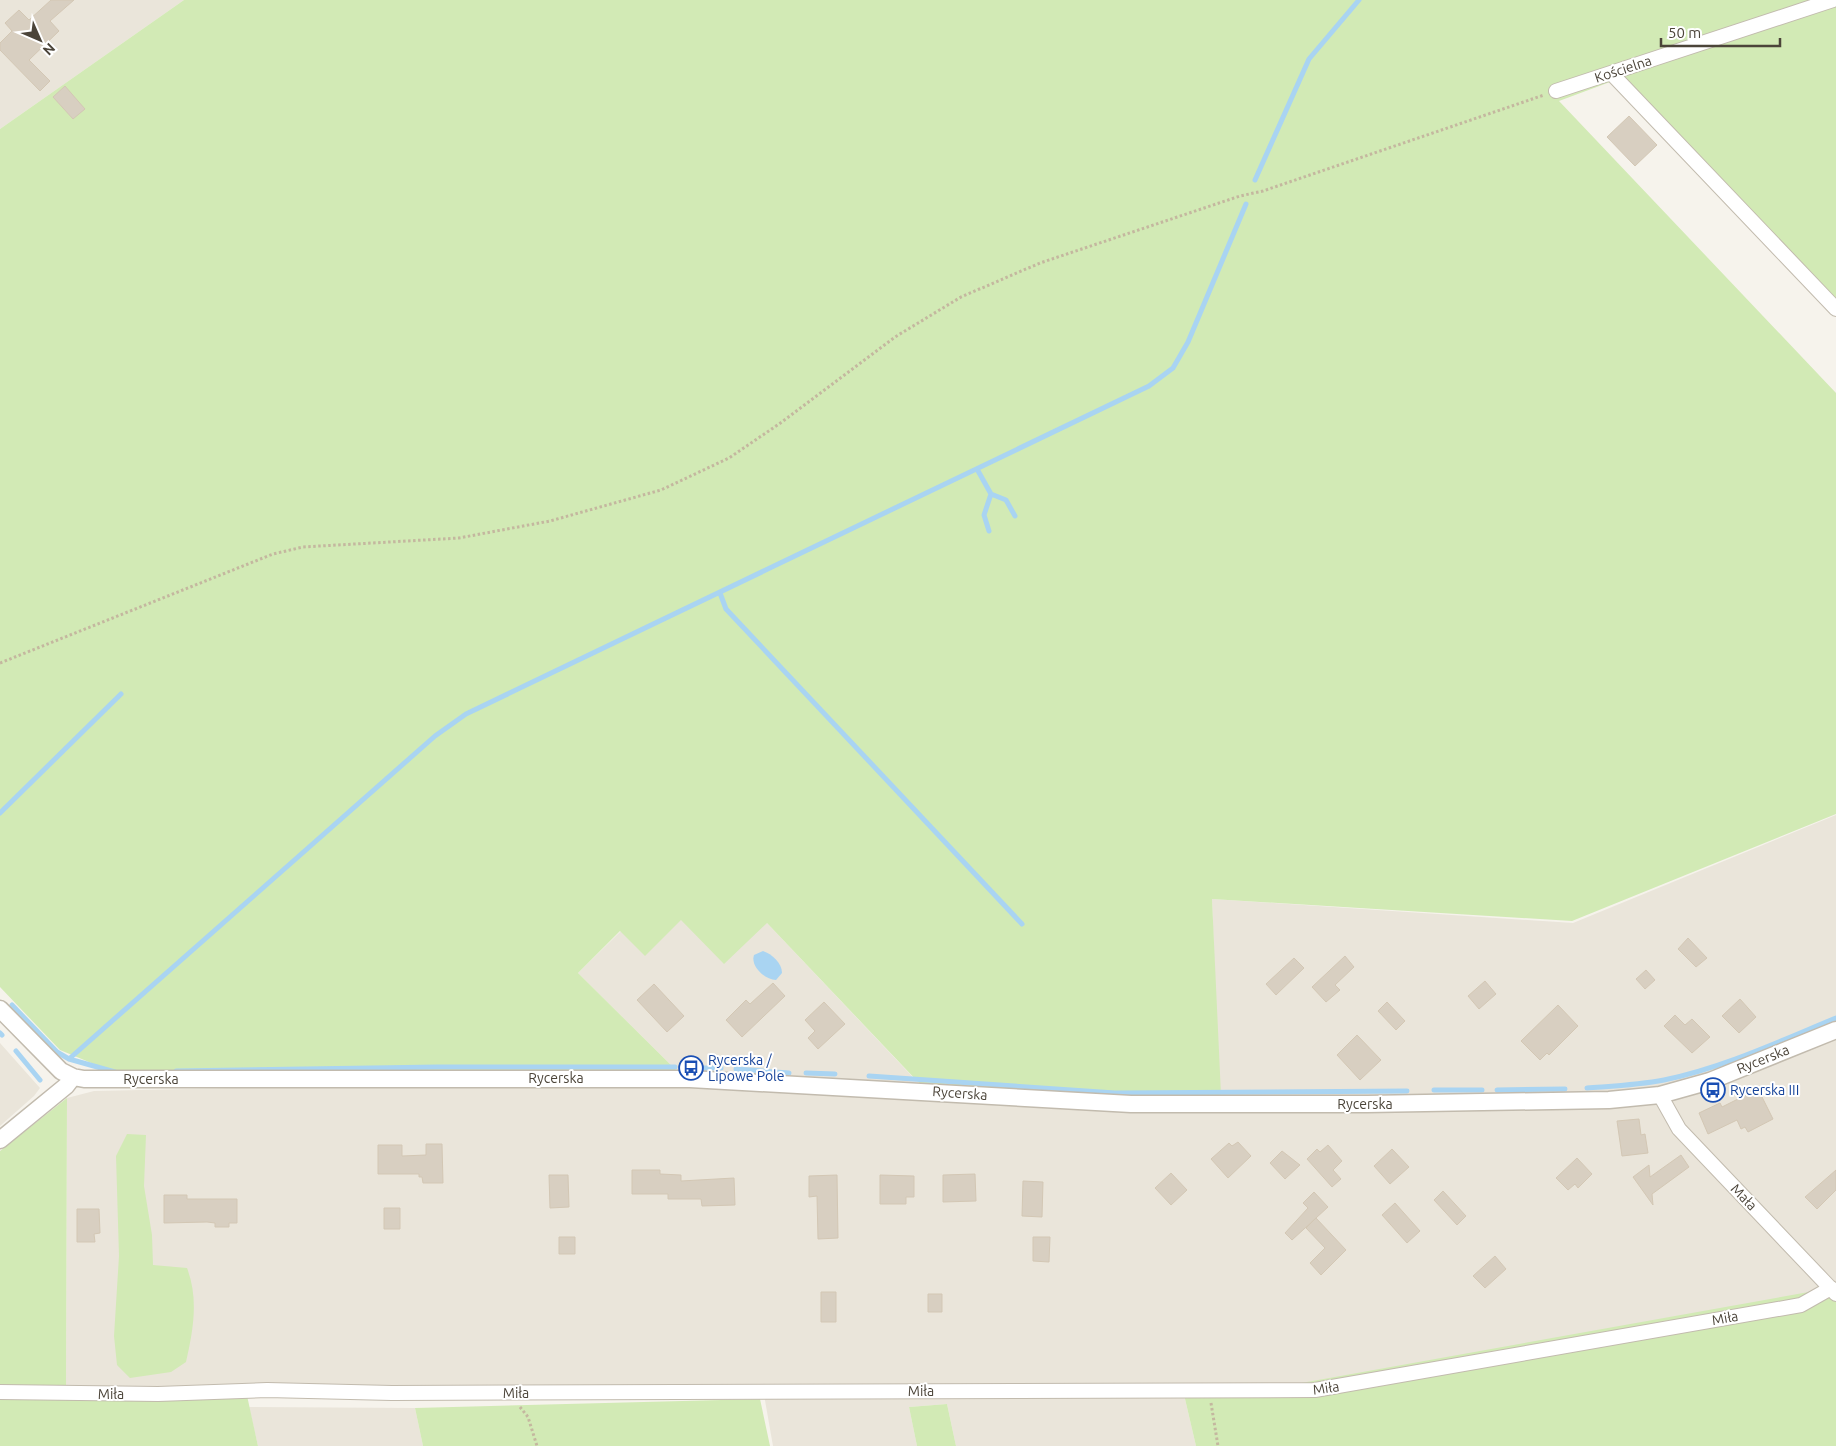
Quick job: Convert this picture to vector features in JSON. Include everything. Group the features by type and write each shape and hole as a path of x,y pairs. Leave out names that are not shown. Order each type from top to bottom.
{"street":[{"name":"Kościelna","path":"1556,91 1832,0"},
{"path":"1611,73 1836,309"},
{"path":"0,1009 52,1064 72,1077 66,1086 0,1140"},
{"name":"Rycerska","path":"72,1077 84,1079 680,1078 924,1090 1131,1104 1367,1104 1609,1100 1660,1095 1710,1081 1836,1030"},
{"name":"Mała","path":"1660,1095 1679,1129 1833,1291"},
{"name":"Miła","path":"0,1392 86,1395 267,1390 351,1393 508,1393 1315,1390 1801,1305 1833,1291"}],"path":[{"path":"0,663 273,554 303,547 459,538 550,521 661,490 730,458 861,361 921,319 961,296 991,283 1140,229 1272,188 1556,91"},
{"path":"1208,1390 1218,1446"},
{"path":"508,1393 528,1417 537,1446"}],"shaded area":[{"path":"0,0 184,0 0,129"},
{"path":"1836,815 1836,1294 1279,1387 1182,1386 1196,1446 956,1446 947,1404 909,1407 917,1446 773,1446 763,1389 66,1391 67,1098 94,1091 612,1080 677,1071 578,973 621,931 681,920 767,923 927,1092 1219,1105 1212,899 1573,923"},
{"path":"0,1043 40,1088 34,1096 0,1126"},
{"path":"249,1407 415,1408 423,1446 258,1446"}],"green space":[{"path":"184,0 1836,0 1836,316 1610,82 1559,101 1836,393 1836,814 1572,921 1212,899 1221,1095 1130,1095 919,1083 767,923 724,964 681,920 645,956 620,931 578,973 677,1071 113,1072 60,1050 0,987 0,129"},
{"path":"67,1098 66,1391 246,1391 258,1446 0,1446 0,1151"},
{"path":"127,1134 146,1135 144,1186 152,1235 153,1265 187,1268 191,1280 194,1303 193,1327 186,1362 171,1372 130,1378 117,1365 114,1336 119,1256 116,1156"},
{"path":"1831,1288 1836,1294 1836,1446 1196,1446 1182,1386 1279,1387"},
{"path":"760,1399 770,1446 423,1446 415,1408"},
{"path":"947,1404 956,1446 917,1446 909,1407"}],"water":[{"path":"763,951 770,954 782,969 782,973 776,980 767,978 759,972 754,964 754,955"}],"building":[{"path":"51,0 74,0 50,21 59,31 29,60 50,81 40,91 0,50 0,43 12,31 5,23 19,10 29,20"},
{"path":"65,86 85,109 73,119 53,97"},
{"path":"1629,116 1657,145 1635,166 1607,137"},
{"path":"1688,938 1707,958 1696,967 1678,949"},
{"path":"1345,956 1354,967 1335,985 1340,990 1326,1002 1312,987"},
{"path":"1294,958 1304,968 1276,995 1266,984"},
{"path":"1646,970 1655,980 1645,989 1636,979"},
{"path":"1485,981 1496,994 1479,1009 1468,996"},
{"path":"773,983 785,996 742,1037 726,1020 746,1000 750,1004"},
{"path":"654,984 684,1016 667,1032 637,1000"},
{"path":"1740,999 1756,1017 1739,1033 1722,1016"},
{"path":"824,1002 845,1024 818,1049 808,1038 815,1031 805,1020"},
{"path":"1387,1002 1405,1021 1396,1030 1378,1011"},
{"path":"1558,1005 1578,1026 1549,1055 1547,1053 1540,1060 1521,1041"},
{"path":"1675,1015 1685,1025 1692,1019 1710,1037 1692,1053 1664,1026"},
{"path":"1357,1035 1381,1060 1360,1080 1337,1055"},
{"path":"1758,1089 1773,1119 1748,1132 1745,1127 1741,1129 1737,1120 1708,1134 1699,1113 1720,1103 1722,1107"},
{"path":"1639,1119 1641,1135 1645,1134 1648,1153 1622,1156 1617,1121"},
{"path":"1238,1142 1251,1156 1228,1178 1211,1159 1229,1143 1232,1146"},
{"path":"426,1144 442,1144 443,1183 423,1183 422,1177 419,1177 419,1174 378,1174 378,1145 402,1145 402,1156 426,1155"},
{"path":"1328,1145 1342,1161 1333,1170 1341,1179 1332,1187 1307,1159 1317,1149 1320,1152"},
{"path":"1392,1149 1409,1167 1390,1184 1374,1166"},
{"path":"1282,1151 1300,1165 1285,1179 1270,1163"},
{"path":"1681,1155 1689,1167 1652,1194 1653,1205 1633,1177 1649,1165 1650,1177"},
{"path":"1577,1158 1592,1174 1578,1188 1575,1184 1568,1190 1556,1178"},
{"path":"632,1170 660,1170 660,1174 681,1175 681,1181 734,1178 735,1205 702,1206 701,1199 668,1199 668,1194 632,1194"},
{"path":"1836,1170 1836,1190 1817,1209 1805,1197"},
{"path":"1171,1173 1187,1190 1171,1205 1155,1188"},
{"path":"975,1174 976,1201 943,1202 943,1175"},
{"path":"549,1175 568,1175 569,1207 550,1208"},
{"path":"837,1175 838,1238 818,1239 817,1196 809,1197 809,1176"},
{"path":"880,1175 914,1176 914,1197 906,1197 906,1204 880,1204"},
{"path":"1023,1181 1043,1182 1042,1217 1022,1216"},
{"path":"1443,1191 1466,1216 1457,1225 1434,1200"},
{"path":"1314,1192 1328,1207 1292,1240 1285,1233 1308,1208 1303,1203"},
{"path":"164,1195 187,1195 187,1199 237,1199 237,1223 229,1223 229,1227 215,1227 215,1223 207,1222 164,1223"},
{"path":"1395,1203 1420,1231 1407,1243 1382,1215"},
{"path":"384,1208 400,1208 400,1229 384,1229"},
{"path":"77,1209 99,1209 100,1233 94,1234 95,1242 77,1242"},
{"path":"1316,1218 1346,1250 1321,1275 1310,1263 1325,1248 1306,1228"},
{"path":"559,1237 575,1237 575,1254 559,1254"},
{"path":"1033,1237 1050,1237 1049,1262 1033,1261"},
{"path":"1495,1256 1506,1269 1485,1288 1473,1276"},
{"path":"821,1292 836,1292 836,1322 821,1322"},
{"path":"928,1294 942,1294 942,1312 928,1312"}],"waterway":[{"path":"1255,180 1309,59 1359,0"},
{"path":"69,1059 435,736 466,714 1149,386 1173,368 1188,342 1246,204"},
{"path":"977,469 991,494 1006,500 1015,516"},
{"path":"989,531 984,515 991,494"},
{"path":"720,593 726,609 1022,924"},
{"path":"0,813 121,694"},
{"path":"12,1005 57,1052 69,1059 115,1072"},
{"path":"1587,1088 1645,1083 1686,1075 1751,1053 1836,1018"},
{"path":"16,1051 40,1080"},
{"path":"176,1071 438,1067 675,1067"},
{"path":"704,1068 721,1068"},
{"path":"736,1069 789,1073"},
{"path":"806,1073 835,1074"},
{"path":"869,1076 1115,1093 1407,1091"},
{"path":"1497,1090 1565,1089"},
{"path":"1434,1090 1482,1090"}],"place":[{"name":"Rycerska / Lipowe Pole","path":"691,1068"},
{"name":"Rycerska III","path":"1713,1090"}]}
